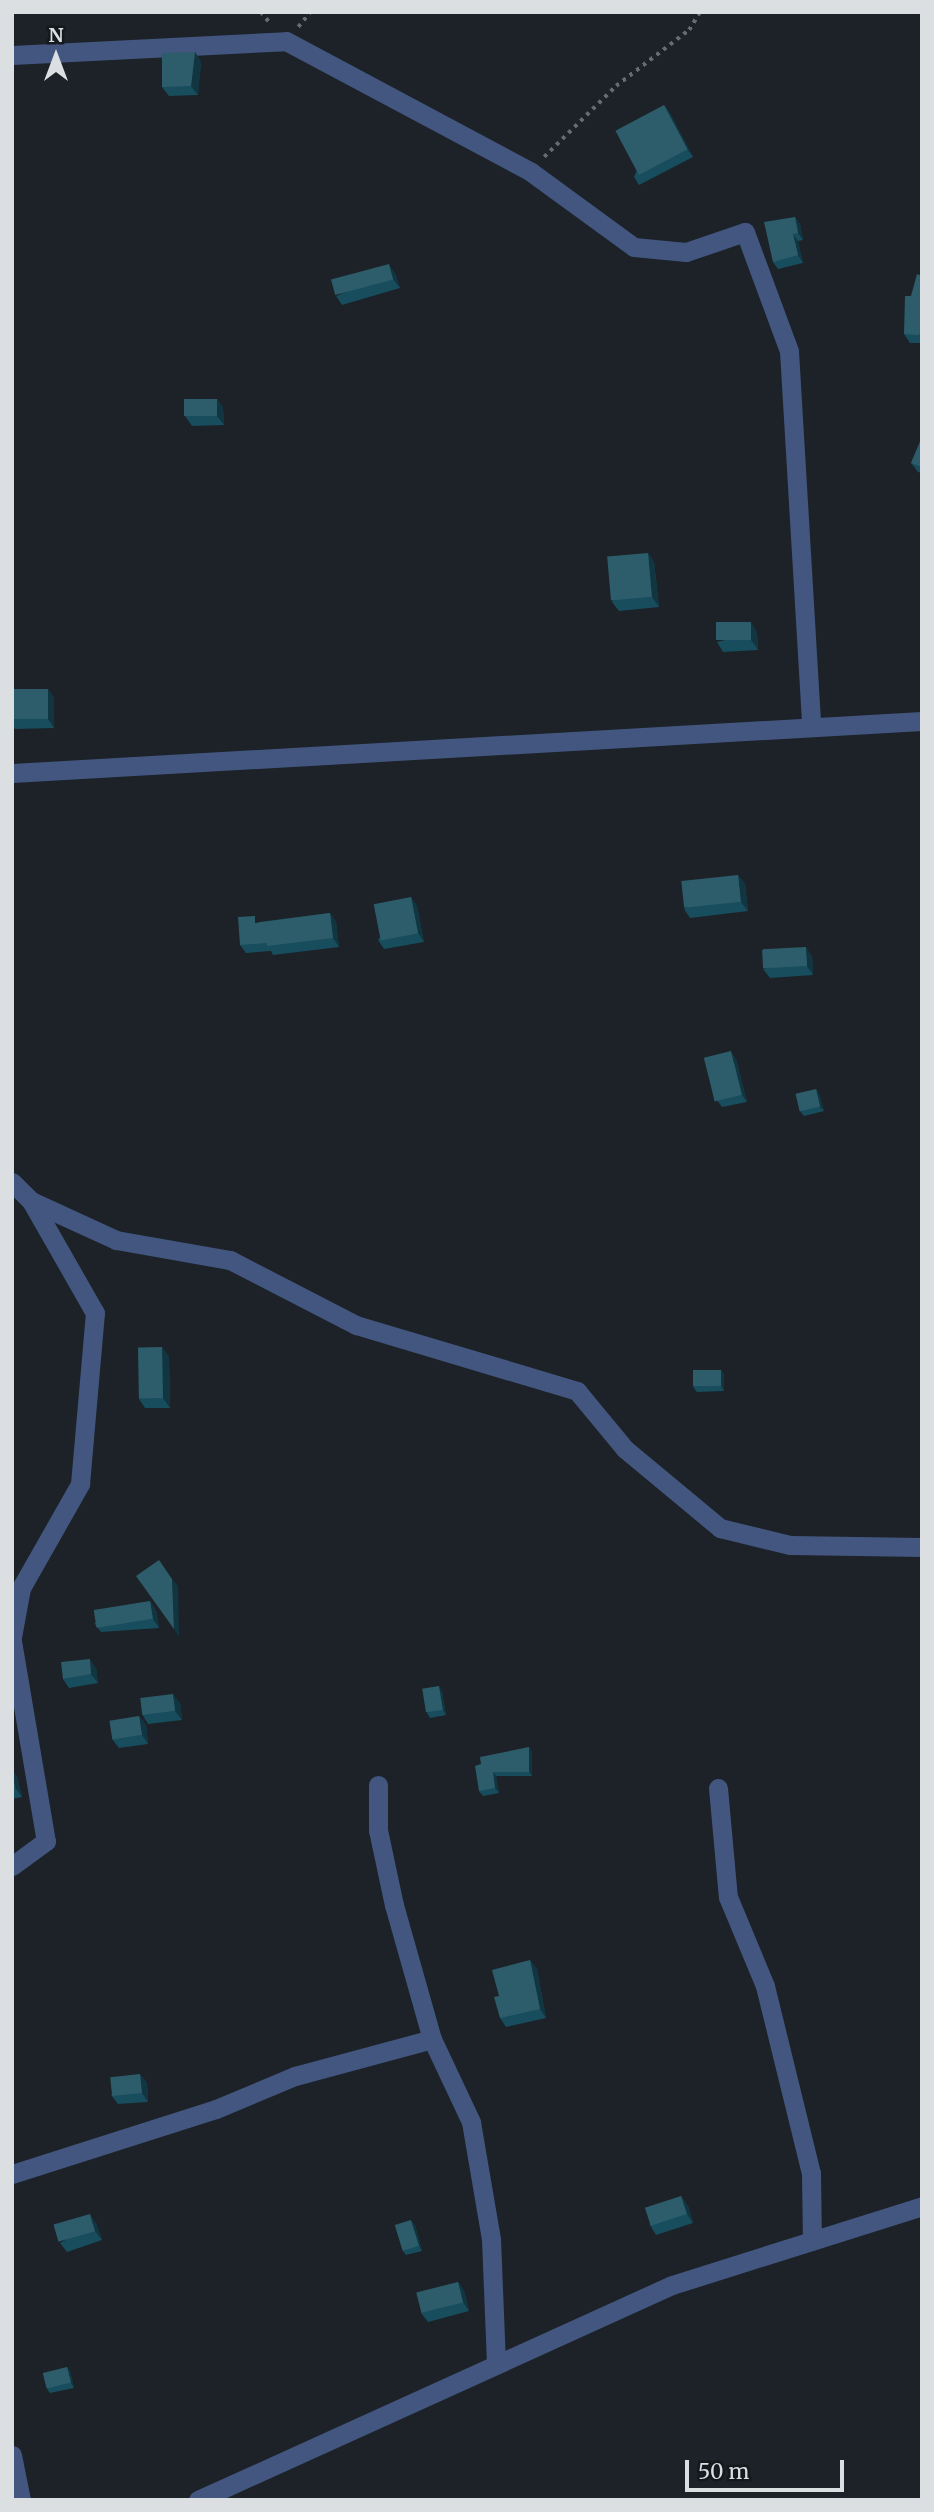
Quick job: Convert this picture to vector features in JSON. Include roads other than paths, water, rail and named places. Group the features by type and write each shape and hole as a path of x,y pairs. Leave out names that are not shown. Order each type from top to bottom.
{"street":[{"path":"12,55 286,41 531,172 634,247 686,252 745,232 789,351 811,726"},
{"path":"12,773 922,721"},
{"path":"12,1182 31,1201 95,1313 80,1484 21,1588 12,1639 46,1840 12,1866"},
{"path":"31,1201 116,1240 230,1260 356,1325 577,1391 625,1449 720,1528 790,1545 922,1547"},
{"path":"378,1785 378,1830 394,1905 432,2039 471,2123 491,2239 496,2364"},
{"path":"718,1788 728,1897 765,1986 811,2173 812,2241"},
{"path":"12,2174 216,2109 295,2076 432,2039"},
{"path":"198,2500 672,2285 922,2206"},
{"path":"12,2455 21,2500"}]}
